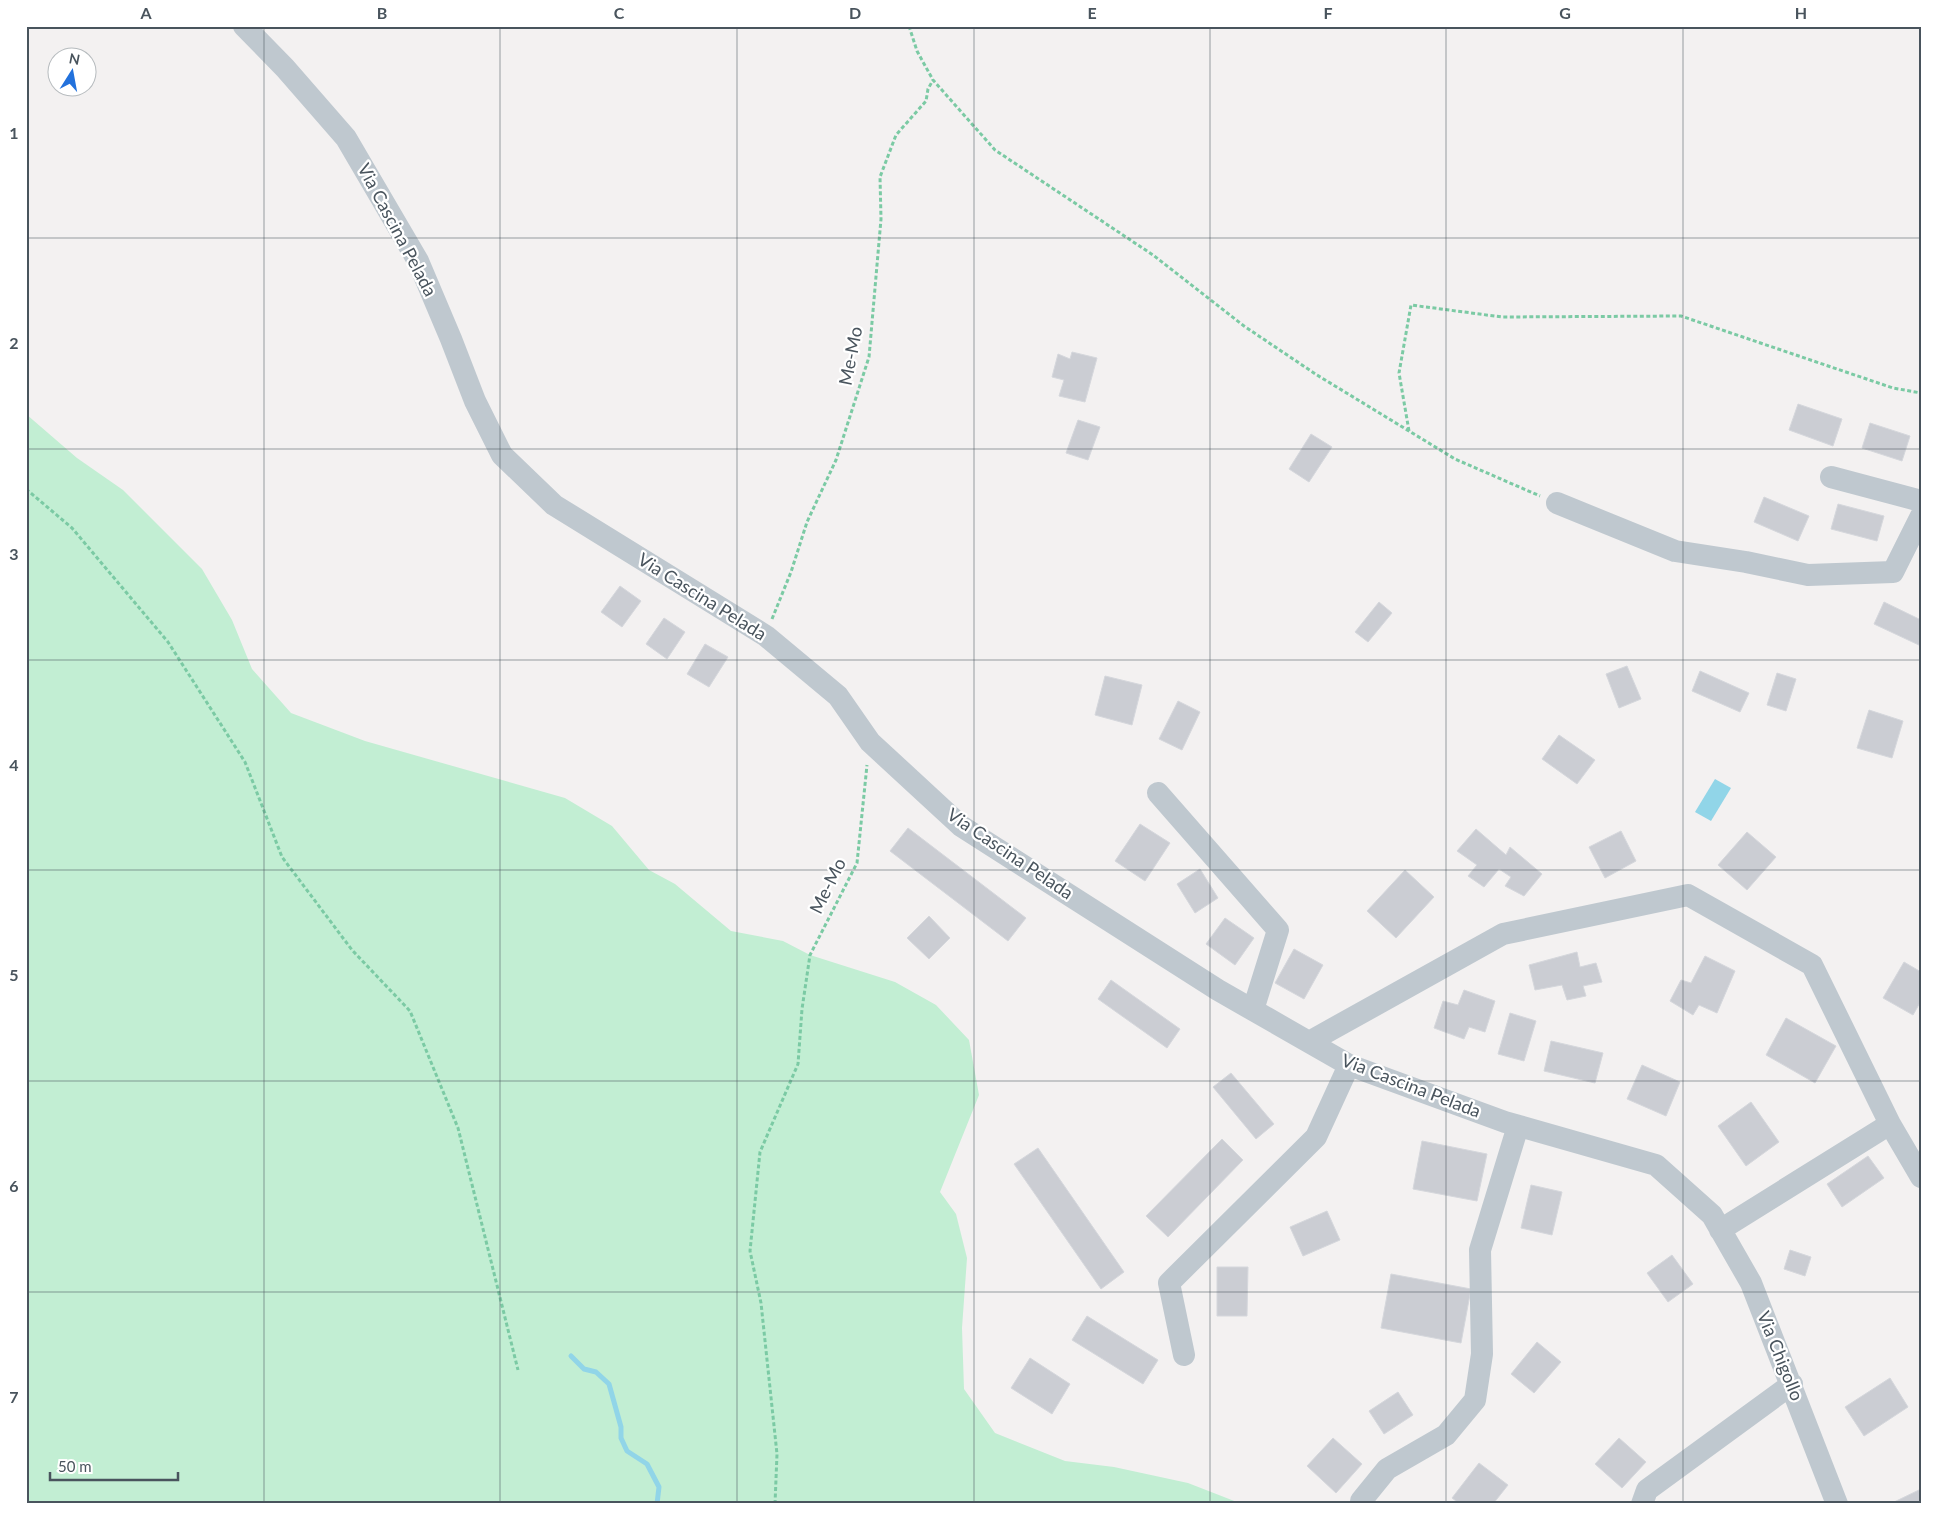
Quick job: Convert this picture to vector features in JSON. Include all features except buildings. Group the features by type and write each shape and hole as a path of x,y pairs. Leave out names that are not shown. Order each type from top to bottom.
{"street":[{"name":"Via Cascina Pelada","path":"244,26 285,68 346,138 418,261 475,401 502,455 554,505 766,636 838,696 870,742 961,826 1210,984 1349,1065 1518,1126 1656,1165 1716,1222"},
{"path":"1831,477 1921,501"},
{"path":"1557,503 1675,551 1746,562 1808,575 1893,572 1921,516"},
{"path":"1158,792 1278,930 1253,1010"},
{"path":"1309,1042 1503,934 1688,895 1812,965 1890,1124 1921,1177"},
{"path":"1184,1355 1169,1283 1316,1137 1349,1065"},
{"path":"1716,1222 1890,1124"},
{"path":"1361,1501 1387,1469 1446,1435 1475,1400 1482,1354 1480,1250 1518,1126"},
{"name":"Via Chigollo","path":"1716,1222 1751,1283 1792,1384 1837,1504"},
{"path":"1642,1504 1647,1490 1792,1384"}],"path":[{"path":"909,26 918,51 933,80 995,150 1153,255 1244,326 1317,375 1455,459 1557,503"},
{"name":"Me-Mo","path":"766,636 791,572 807,522 836,460 869,357 880,228 880,177 896,135 926,101 928,89 933,80"},
{"path":"1409,431 1399,373 1411,305 1502,317 1681,316 1893,388 1921,394"},
{"path":"26,489 72,528 168,642 245,762 282,857 352,950 410,1011 458,1128 518,1370"},
{"name":"Me-Mo","path":"775,1504 777,1454 760,1303 750,1251 760,1152 798,1064 802,1009 810,955 857,863 870,742"}],"green space":[{"path":"26,414 77,458 123,490 202,569 232,620 252,669 291,713 365,741 565,798 612,826 649,870 675,884 731,931 783,941 810,955 895,982 936,1005 969,1040 979,1095 940,1192 956,1214 967,1258 962,1328 964,1389 995,1433 1065,1461 1114,1467 1188,1483 1242,1504 26,1504"}],"water":[{"path":"1715,779 1731,788 1711,821 1695,812"}],"waterway":[{"path":"571,1356 584,1369 596,1372 609,1384 621,1427 621,1438 627,1451 647,1464 659,1487 657,1504"}]}
